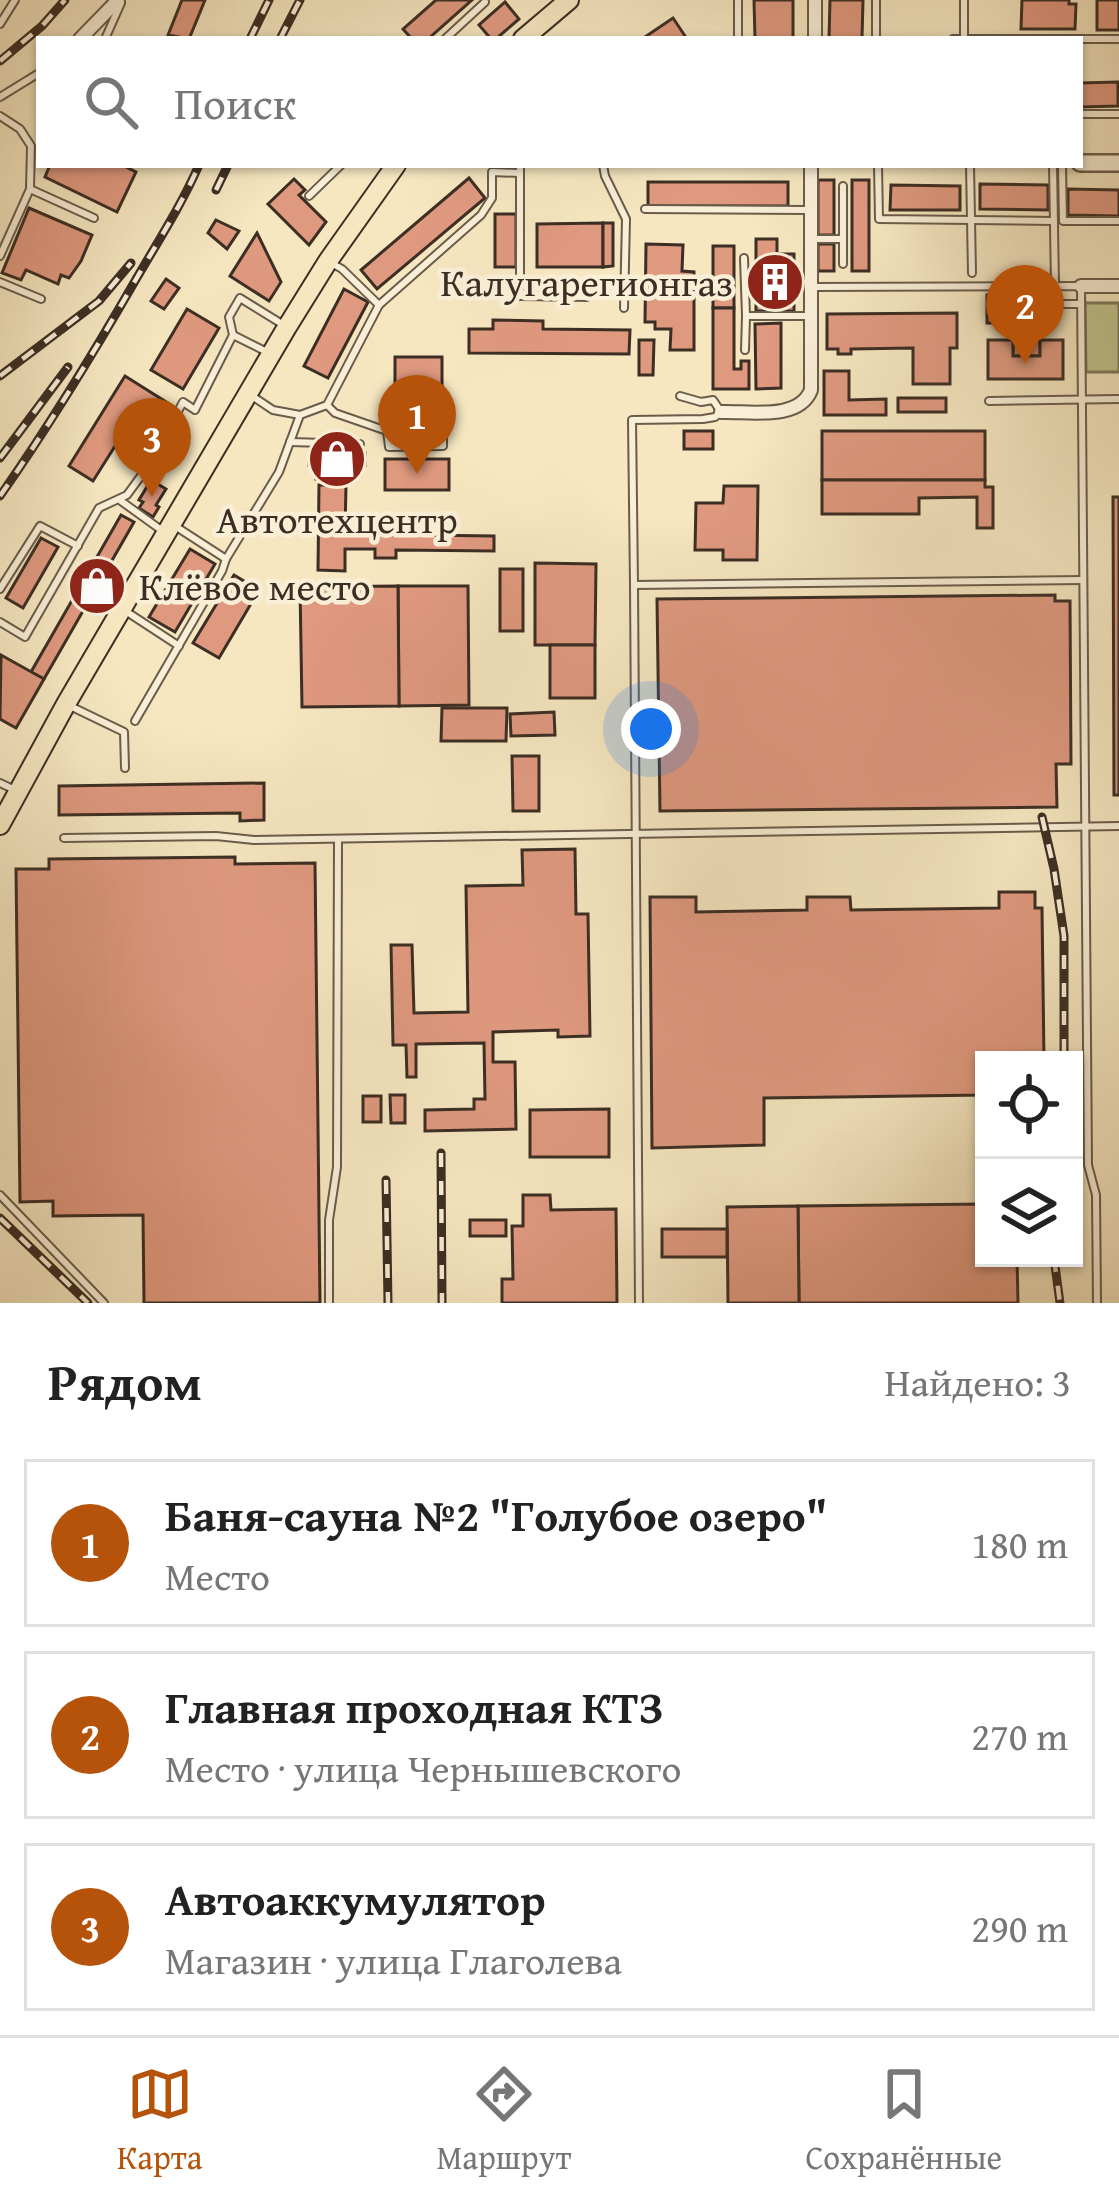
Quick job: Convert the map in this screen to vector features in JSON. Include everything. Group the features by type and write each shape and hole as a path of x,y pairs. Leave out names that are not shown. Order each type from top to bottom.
{"main road":[{"path":"527,36 569,0"},
{"path":"6,803 287,327 394,168"}],"street":[{"path":"83,36 120,0"},
{"path":"815,0 815,36"},
{"path":"1083,163 1119,163"},
{"path":"721,412 790,410 807,400 811,390 811,168"},
{"path":"1081,286 1119,286"}],"lane":[{"path":"0,24 15,0"},
{"path":"106,36 120,0"},
{"path":"738,0 738,36"},
{"path":"876,0 876,36"},
{"path":"964,0 964,36"},
{"path":"448,36 485,2"},
{"path":"1083,39 1119,39"},
{"path":"0,97 36,75"},
{"path":"1083,114 1119,114"},
{"path":"0,116 20,129 31,146 30,189 0,256"},
{"path":"309,196 338,168"},
{"path":"604,168 626,219 624,308"},
{"path":"878,168 879,219 1054,221"},
{"path":"970,168 971,272"},
{"path":"1053,168 1055,286"},
{"path":"1063,168 1063,221 1119,220"},
{"path":"248,393 273,410 300,415 327,405 380,305 481,214 492,198 493,169 520,169 520,296 586,297"},
{"path":"843,186 843,264"},
{"path":"30,189 94,218"},
{"path":"645,209 809,210"},
{"path":"809,239 843,239"},
{"path":"744,258 745,350"},
{"path":"328,261 380,305"},
{"path":"0,282 40,299"},
{"path":"810,287 1081,286 1088,1165 1096,1196 1097,1303"},
{"path":"0,622 25,637 100,508 120,500 149,465 183,402 195,410 233,335 229,316 240,298 287,327"},
{"path":"1012,304 1081,304"},
{"path":"746,316 810,316"},
{"path":"233,335 272,355"},
{"path":"640,1303 632,420 704,419 721,412 713,400 680,396"},
{"path":"989,401 1119,399"},
{"path":"327,405 387,430"},
{"path":"135,721 279,472 300,415"},
{"path":"424,417 443,427 443,446 389,447 387,430 403,420 424,417"},
{"path":"290,442 360,444"},
{"path":"120,500 226,559"},
{"path":"0,589 40,526 78,546"},
{"path":"634,585 1083,580"},
{"path":"124,610 179,646"},
{"path":"66,704 124,732 125,768"},
{"path":"64,838 635,836 1119,826"},
{"path":"329,1303 329,1220 337,1167 338,838"},
{"path":"0,1195 104,1303"}],"green space":[{"path":"1085,303 1119,303 1119,372 1086,372"}],"building":[{"path":"182,0 205,0 190,36 168,35"},
{"path":"436,0 472,0 431,36 409,36 403,29"},
{"path":"754,0 793,0 793,36 755,36"},
{"path":"830,0 863,0 862,36 829,36"},
{"path":"1022,0 1069,0 1076,4 1075,29 1021,29"},
{"path":"1097,0 1119,0 1119,30 1097,30"},
{"path":"505,2 519,19 499,36 488,36 479,25"},
{"path":"673,18 685,36 646,36"},
{"path":"1118,82 1118,106 1083,107 1083,83"},
{"path":"49,168 128,168 136,172 117,212 45,177"},
{"path":"469,178 485,198 377,289 361,270"},
{"path":"294,179 305,190 299,195 326,222 309,245 268,204"},
{"path":"818,180 834,180 834,235 818,235"},
{"path":"852,180 869,180 869,271 852,271"},
{"path":"648,182 788,182 788,206 648,206"},
{"path":"980,184 1048,185 1048,210 980,209"},
{"path":"891,185 960,186 960,210 890,210"},
{"path":"1068,189 1119,190 1119,216 1068,215"},
{"path":"29,208 92,235 81,261 69,278 61,275 58,284 26,270 21,280 2,273"},
{"path":"495,214 516,214 516,267 495,267"},
{"path":"216,220 239,231 227,249 208,233"},
{"path":"603,223 603,267 537,267 537,224"},
{"path":"603,223 613,223 613,266 603,267"},
{"path":"257,233 281,282 269,301 230,276"},
{"name":"Калугарегионгаз","path":"756,239 777,239 777,254 794,254 794,311 756,311"},
{"path":"646,244 683,245 682,271 694,272 694,350 670,350 671,329 655,329 655,322 645,322"},
{"path":"818,244 834,244 834,271 818,271"},
{"path":"713,246 734,246 734,308 713,308"},
{"path":"166,279 179,288 164,309 151,301"},
{"path":"344,289 368,302 328,378 304,366"},
{"path":"987,295 1009,295 1009,323 987,323"},
{"path":"713,308 734,308 734,369 741,369 741,361 749,361 749,389 713,389"},
{"path":"187,309 219,328 183,389 151,370"},
{"path":"957,313 950,384 913,384 913,348 851,349 851,354 827,349 827,314"},
{"path":"493,320 543,321 543,329 630,330 629,354 469,353 469,329 493,329"},
{"path":"781,323 781,388 756,389 755,324"},
{"path":"1013,332 1040,332 1040,356 1013,356"},
{"path":"639,340 654,340 653,375 639,375"},
{"path":"988,340 1013,340 1013,356 1040,356 1040,340 1063,340 1063,379 988,379"},
{"path":"395,357 442,357 442,387 395,387"},
{"path":"824,371 849,371 849,400 886,399 886,415 824,415"},
{"path":"125,376 171,405 161,422 139,408 93,481 69,466"},
{"path":"898,398 946,398 946,412 898,412"},
{"path":"684,431 713,431 713,449 684,449"},
{"path":"822,431 985,431 985,480 822,480"},
{"name":"Автотехцентр","path":"310,452 365,453 365,465 309,465"},
{"path":"385,459 449,459 449,490 385,490"},
{"path":"317,465 353,466 353,480 316,479"},
{"path":"151,480 166,489 153,517 139,508"},
{"path":"822,480 985,480 985,487 993,487 993,528 977,528 977,497 919,498 919,514 822,514"},
{"path":"319,485 346,485 345,534 494,536 494,551 396,550 396,558 375,558 375,549 345,549 345,571 318,570"},
{"path":"724,486 758,486 757,560 723,560 723,550 695,550 696,503 723,503"},
{"path":"1113,497 1119,497 1119,795 1114,795"},
{"path":"121,515 134,522 44,679 31,672"},
{"path":"41,538 58,547 23,608 6,598"},
{"path":"190,549 215,564 175,632 149,617"},
{"path":"535,563 596,564 595,645 535,645"},
{"path":"500,569 523,569 523,631 500,631"},
{"path":"234,575 259,590 219,658 193,643"},
{"path":"398,586 468,586 469,705 399,706"},
{"path":"398,586 399,706 302,707 300,587"},
{"path":"1055,595 1055,601 1070,601 1071,764 1056,764 1057,807 660,811 657,599"},
{"path":"550,645 595,645 595,698 550,698"},
{"path":"1,655 44,679 16,728 0,719"},
{"path":"442,708 507,708 506,741 441,741"},
{"path":"554,712 555,735 511,736 510,714"},
{"path":"512,756 539,756 539,811 513,811"},
{"path":"264,783 264,820 240,821 240,813 59,815 59,786"},
{"path":"575,849 576,914 588,914 590,1036 558,1037 558,1030 493,1032 493,1062 515,1062 516,1129 425,1131 425,1110 474,1109 474,1099 485,1099 484,1043 416,1044 416,1077 407,1077 406,1045 393,1045 391,945 412,945 414,1013 468,1012 466,886 523,885 522,850"},
{"path":"235,857 235,864 315,863 320,1303 144,1303 143,1215 53,1216 53,1201 20,1202 16,869 49,869 49,859"},
{"path":"999,892 1035,892 1035,908 1042,908 1044,1051 975,1051 975,1095 764,1098 764,1145 652,1148 650,897 696,897 696,912 807,910 807,897 850,897 851,910 999,908"},
{"path":"390,1095 405,1095 405,1123 391,1123"},
{"path":"363,1096 381,1096 381,1122 363,1122"},
{"path":"609,1109 609,1157 530,1157 530,1110"},
{"path":"523,1195 550,1195 551,1210 616,1209 617,1303 502,1303 502,1279 513,1279 512,1226 523,1226"},
{"path":"975,1204 975,1267 1017,1267 1018,1303 799,1303 798,1206"},
{"path":"798,1206 799,1303 728,1303 727,1207"},
{"path":"470,1220 506,1220 506,1236 470,1236"},
{"path":"662,1229 727,1229 727,1257 662,1257"}],"railway":[{"path":"0,61 65,0"},
{"path":"251,36 269,0"},
{"path":"282,36 300,0"},
{"path":"0,496 103,336 198,168"},
{"path":"216,190 227,168"},
{"path":"0,376 99,301 131,263"},
{"path":"0,458 68,367"},
{"path":"1042,817 1064,936 1064,1051"},
{"path":"441,1153 442,1303"},
{"path":"386,1180 388,1303"},
{"path":"0,1218 88,1303"},
{"path":"1055,1267 1060,1303"}],"place":[{"name":"Калугарегионгаз","path":"775,282"},
{"name":"Главная проходная КТЗ","path":"1025,364"},
{"name":"Автотехцентр","path":"337,459"},
{"name":"Баня-сауна №2 \"Голубое озеро\"","path":"417,474"},
{"name":"Автоаккумулятор","path":"152,497"},
{"name":"Клёвое место","path":"97,586"}]}
